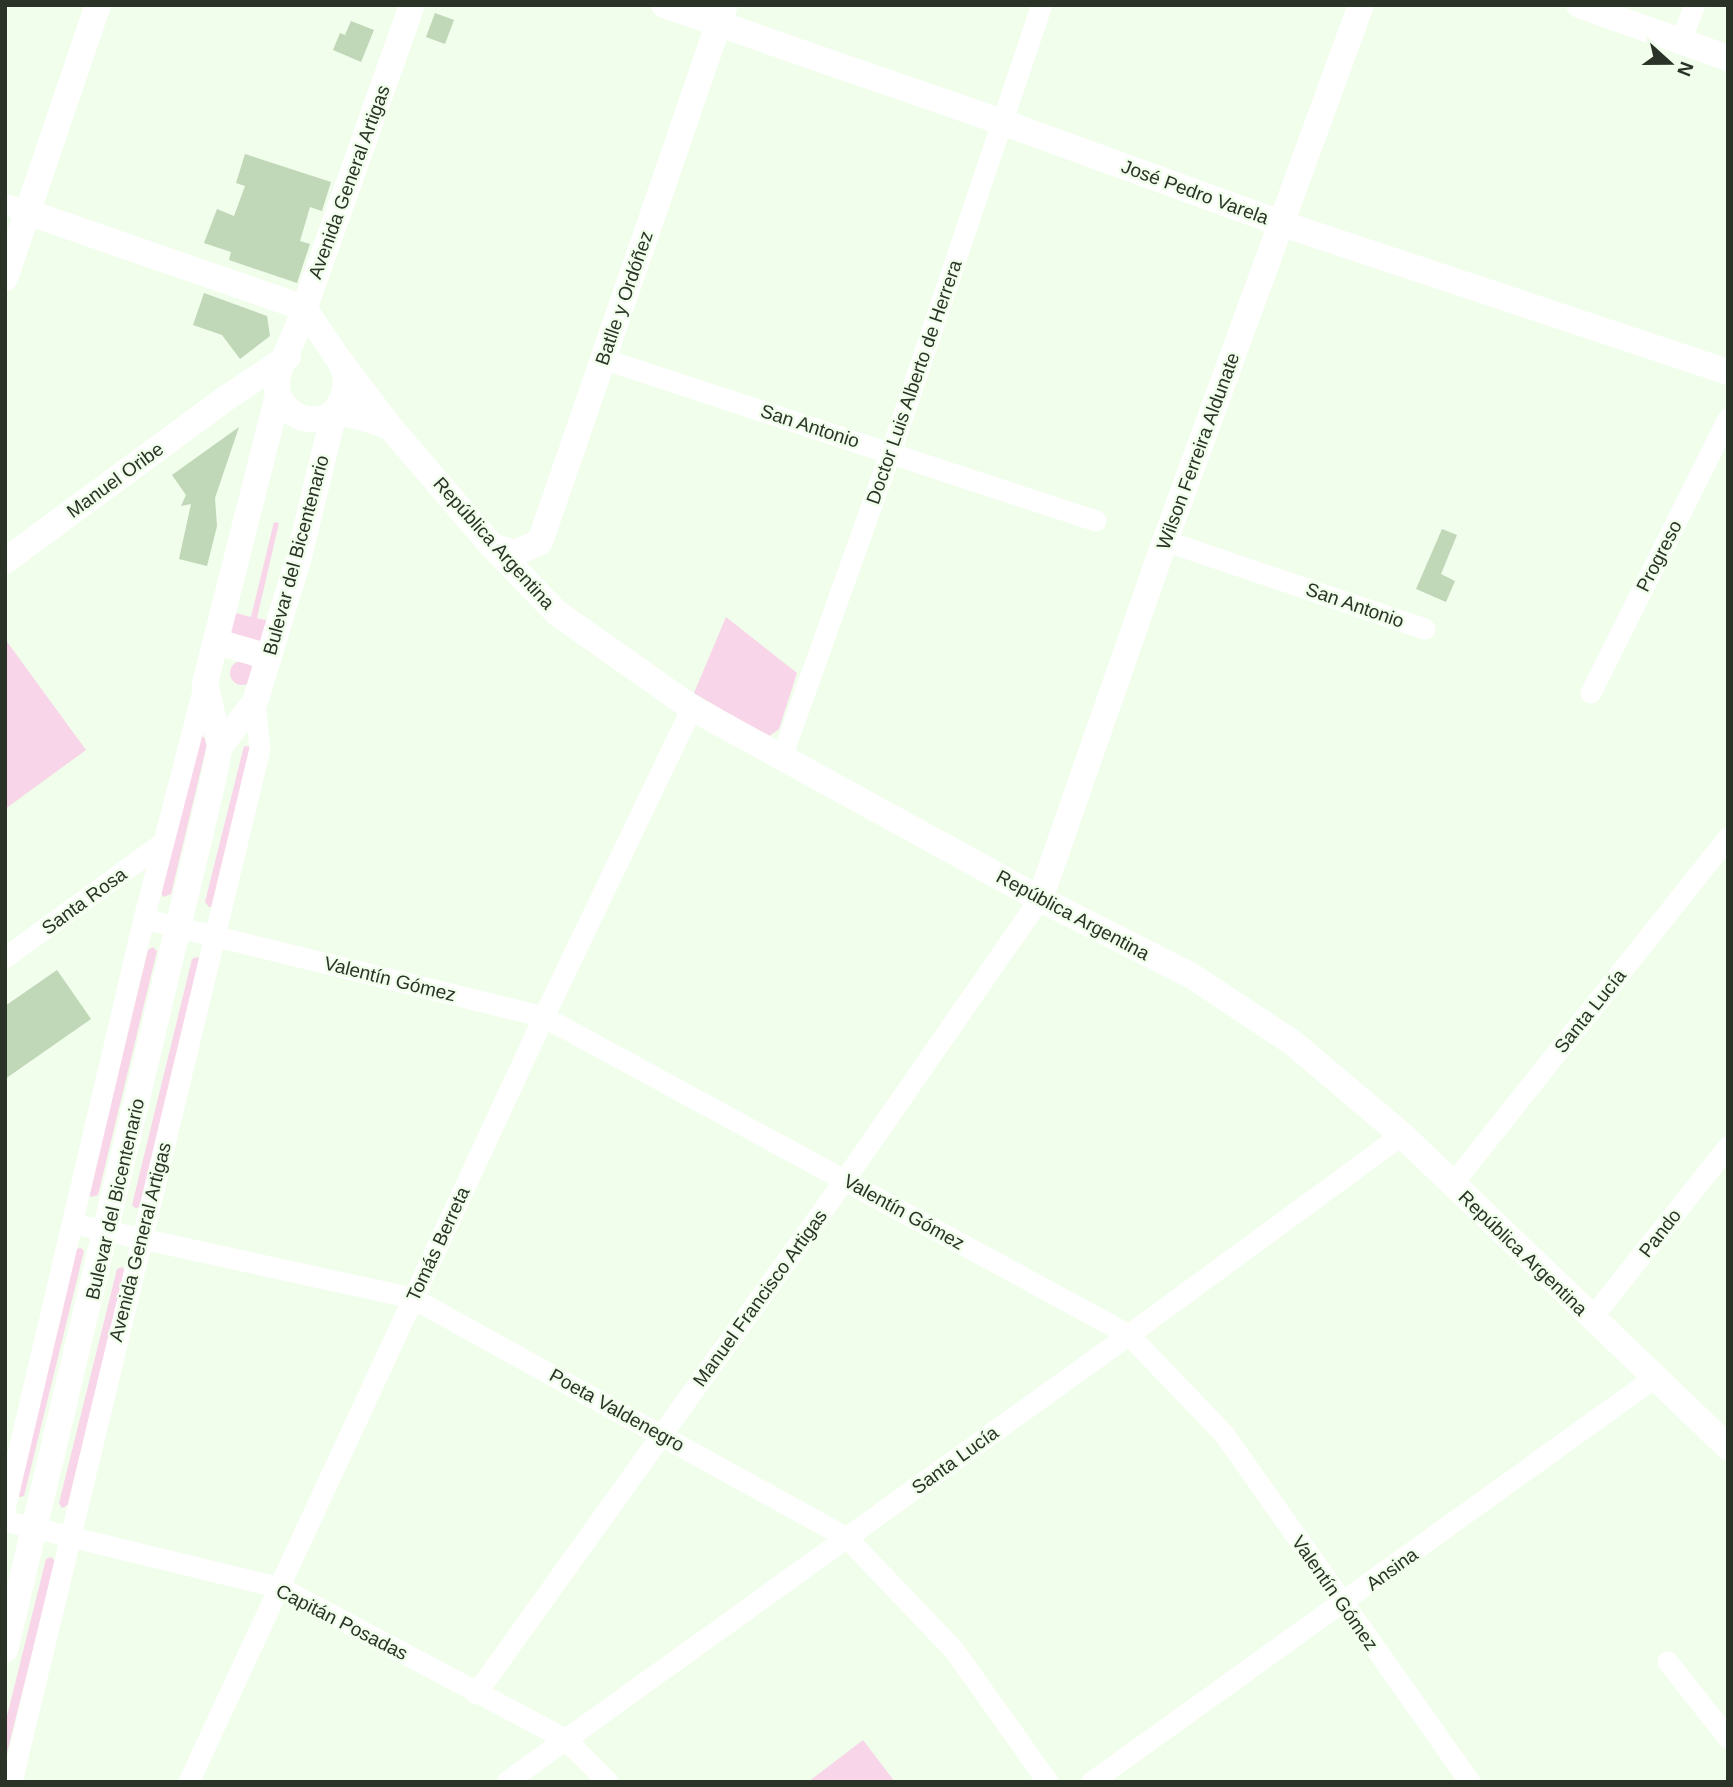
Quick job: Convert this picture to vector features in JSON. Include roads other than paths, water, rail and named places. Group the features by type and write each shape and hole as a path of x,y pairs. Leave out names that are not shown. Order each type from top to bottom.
{"street":[{"path":"5,278 16,208 98,5"},
{"name":"Avenida General Artigas","path":"286,359 412,5"},
{"name":"José Pedro Varela","path":"664,5 722,15 1002,122 1280,223 1728,372"},
{"name":"Doctor Luis Alberto de Herrera","path":"782,757 891,452 1042,5"},
{"name":"Wilson Ferreira Aldunate","path":"1040,899 1165,541 1361,5"},
{"path":"1579,5 1728,58"},
{"path":"1681,41 1695,5"},
{"name":"Batlle y Ordóñez","path":"537,592 540,542 722,15"},
{"path":"16,208 304,308"},
{"name":"República Argentina","path":"304,308 390,427 492,547 557,613 692,708 1040,899 1192,976 1293,1043 1402,1135 1728,1447"},
{"path":"226,399 299,349 313,348 337,357"},
{"name":"Bulevar del Bicentenario","path":"5,1650 108,1231 220,746 255,702 269,657 299,557 334,413 345,392 346,377 337,357"},
{"name":"Bulevar del Bicentenario","path":"220,746 205,683 278,396 275,385 278,372 286,359"},
{"name":"San Antonio","path":"603,359 1096,521"},
{"path":"226,399 278,396 283,406 293,414 306,418 321,419 334,413 359,416 390,427"},
{"name":"Manuel Oribe","path":"5,561 226,399"},
{"name":"Progreso","path":"1591,694 1728,419"},
{"name":"San Antonio","path":"1165,541 1425,629"},
{"path":"492,547 515,553 540,542"},
{"path":"217,642 269,657"},
{"path":"5,1509 144,919 205,683"},
{"name":"Avenida General Artigas","path":"12,1782 140,1237 216,937 260,749 255,702"},
{"name":"Tomás Berreta","path":"189,1782 281,1588 412,1298 692,708"},
{"name":"Santa Lucía","path":"1452,1185 1728,838"},
{"name":"Santa Rosa","path":"5,958 163,843"},
{"name":"Manuel Francisco Artigas","path":"476,1694 845,1180 1040,899"},
{"name":"Valentín Gómez","path":"144,919 544,1017 1129,1335 1224,1434 1471,1782"},
{"name":"Santa Lucía","path":"507,1782 1129,1335 1402,1135"},
{"name":"Pando","path":"1592,1318 1728,1147"},
{"name":"Poeta Valdenegro","path":"74,1224 412,1298 847,1538 954,1650 1048,1782"},
{"name":"Ansina","path":"1091,1782 1343,1605 1656,1377"},
{"name":"Capitán Posadas","path":"5,1521 281,1588 565,1740 608,1782"},
{"path":"1668,1662 1728,1738"}]}
